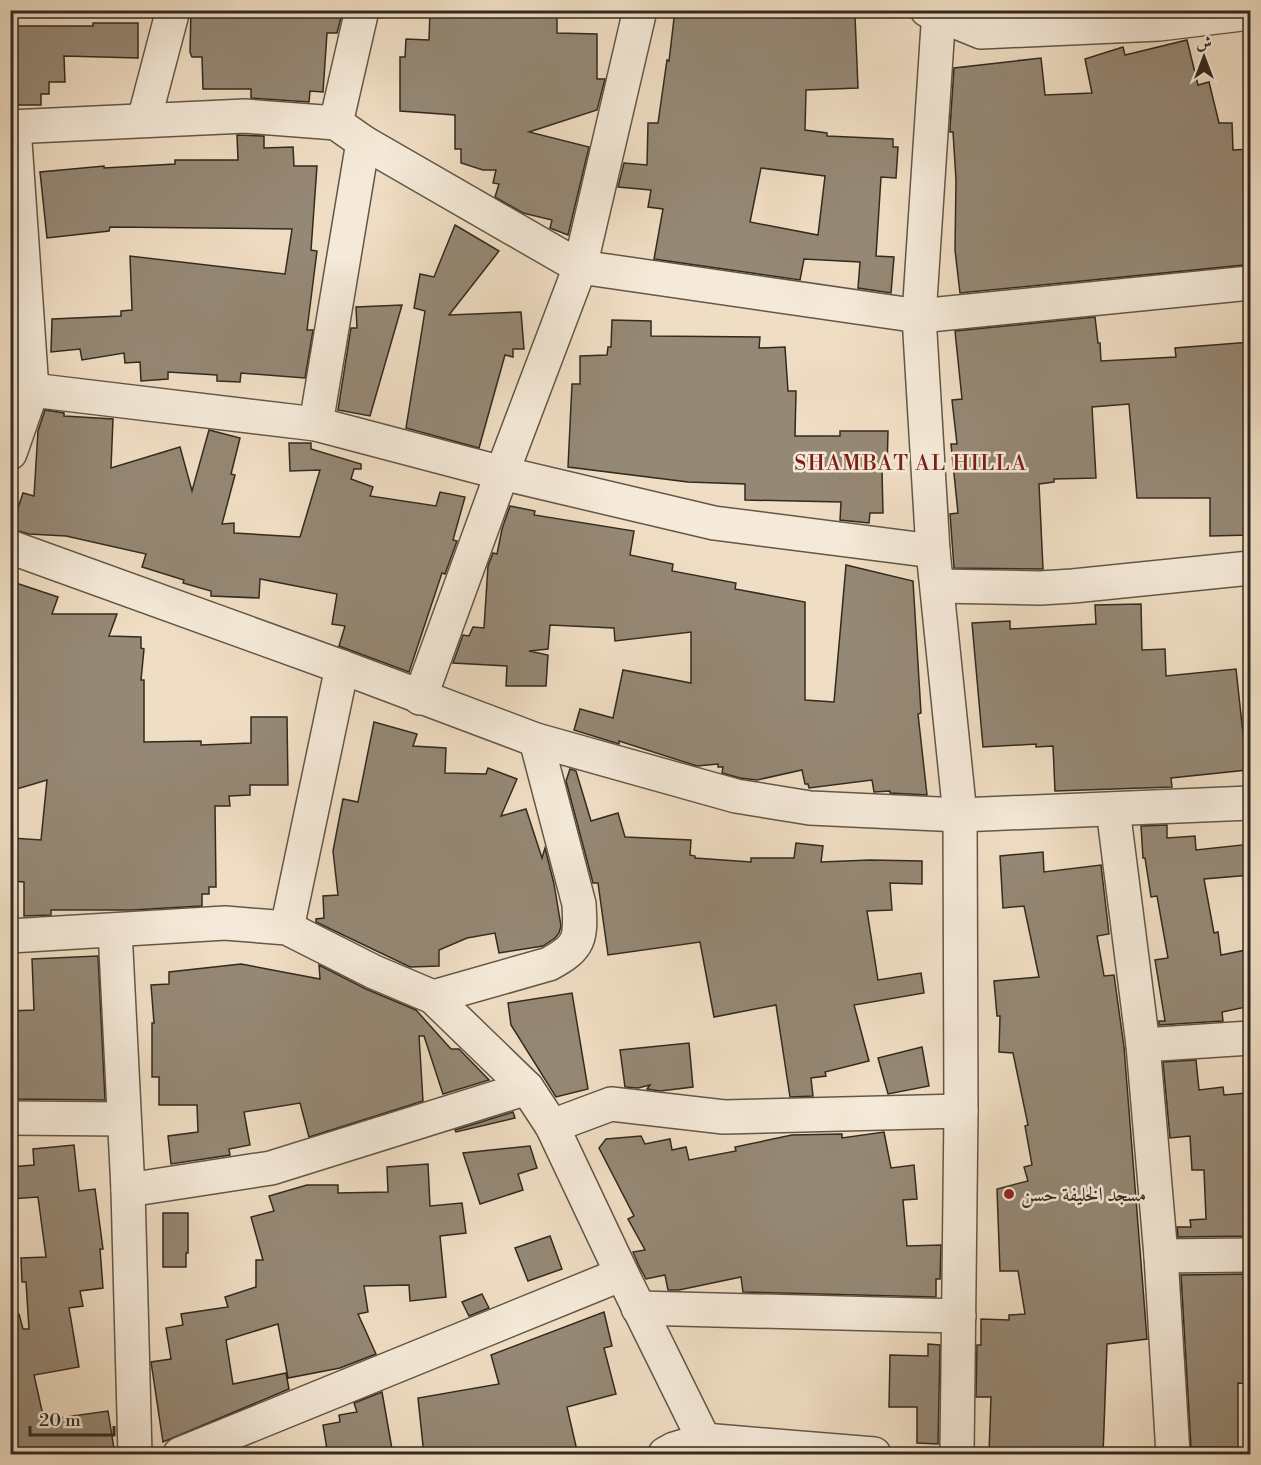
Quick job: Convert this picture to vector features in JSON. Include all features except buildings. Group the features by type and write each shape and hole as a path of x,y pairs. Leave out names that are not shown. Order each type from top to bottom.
{"street":[{"path":"144,120 173,10"},
{"path":"336,123 362,10"},
{"path":"420,698 580,267 640,10"},
{"path":"957,1455 961,1111 960,815 933,551 919,316 935,12 981,32 1159,24 1251,14"},
{"path":"10,453 21,392 12,127 245,116 336,123 363,142 580,267 919,316 1251,283"},
{"path":"315,424 363,142"},
{"path":"21,392 315,424 714,524 933,551"},
{"path":"10,547 536,740 736,796 810,808 960,815 1251,803"},
{"path":"938,586 1073,586 1251,568"},
{"path":"286,928 342,667"},
{"path":"433,997 549,964 564,956 576,944 580,928 579,904 536,740"},
{"path":"1113,809 1143,1045 1161,1256 1173,1455"},
{"path":"10,936 225,923 286,928 374,972 433,997 527,1088 552,1126 638,1308 704,1440"},
{"path":"115,930 128,1190 135,1455"},
{"path":"1143,1045 1251,1038"},
{"path":"128,1190 271,1168 527,1088"},
{"path":"552,1126 611,1104 724,1117 961,1111"},
{"path":"10,1118 123,1119"},
{"path":"1161,1256 1251,1255"},
{"path":"180,1455 622,1274"},
{"path":"638,1308 960,1316"},
{"path":"665,1455 674,1449 704,1440 874,1455"}],"place":[{"name":"مسجد الخليفة حسن","path":"1009,1194"}],"district":[{"name":"SHAMBAT AL HILLA","path":"911,463"}]}
